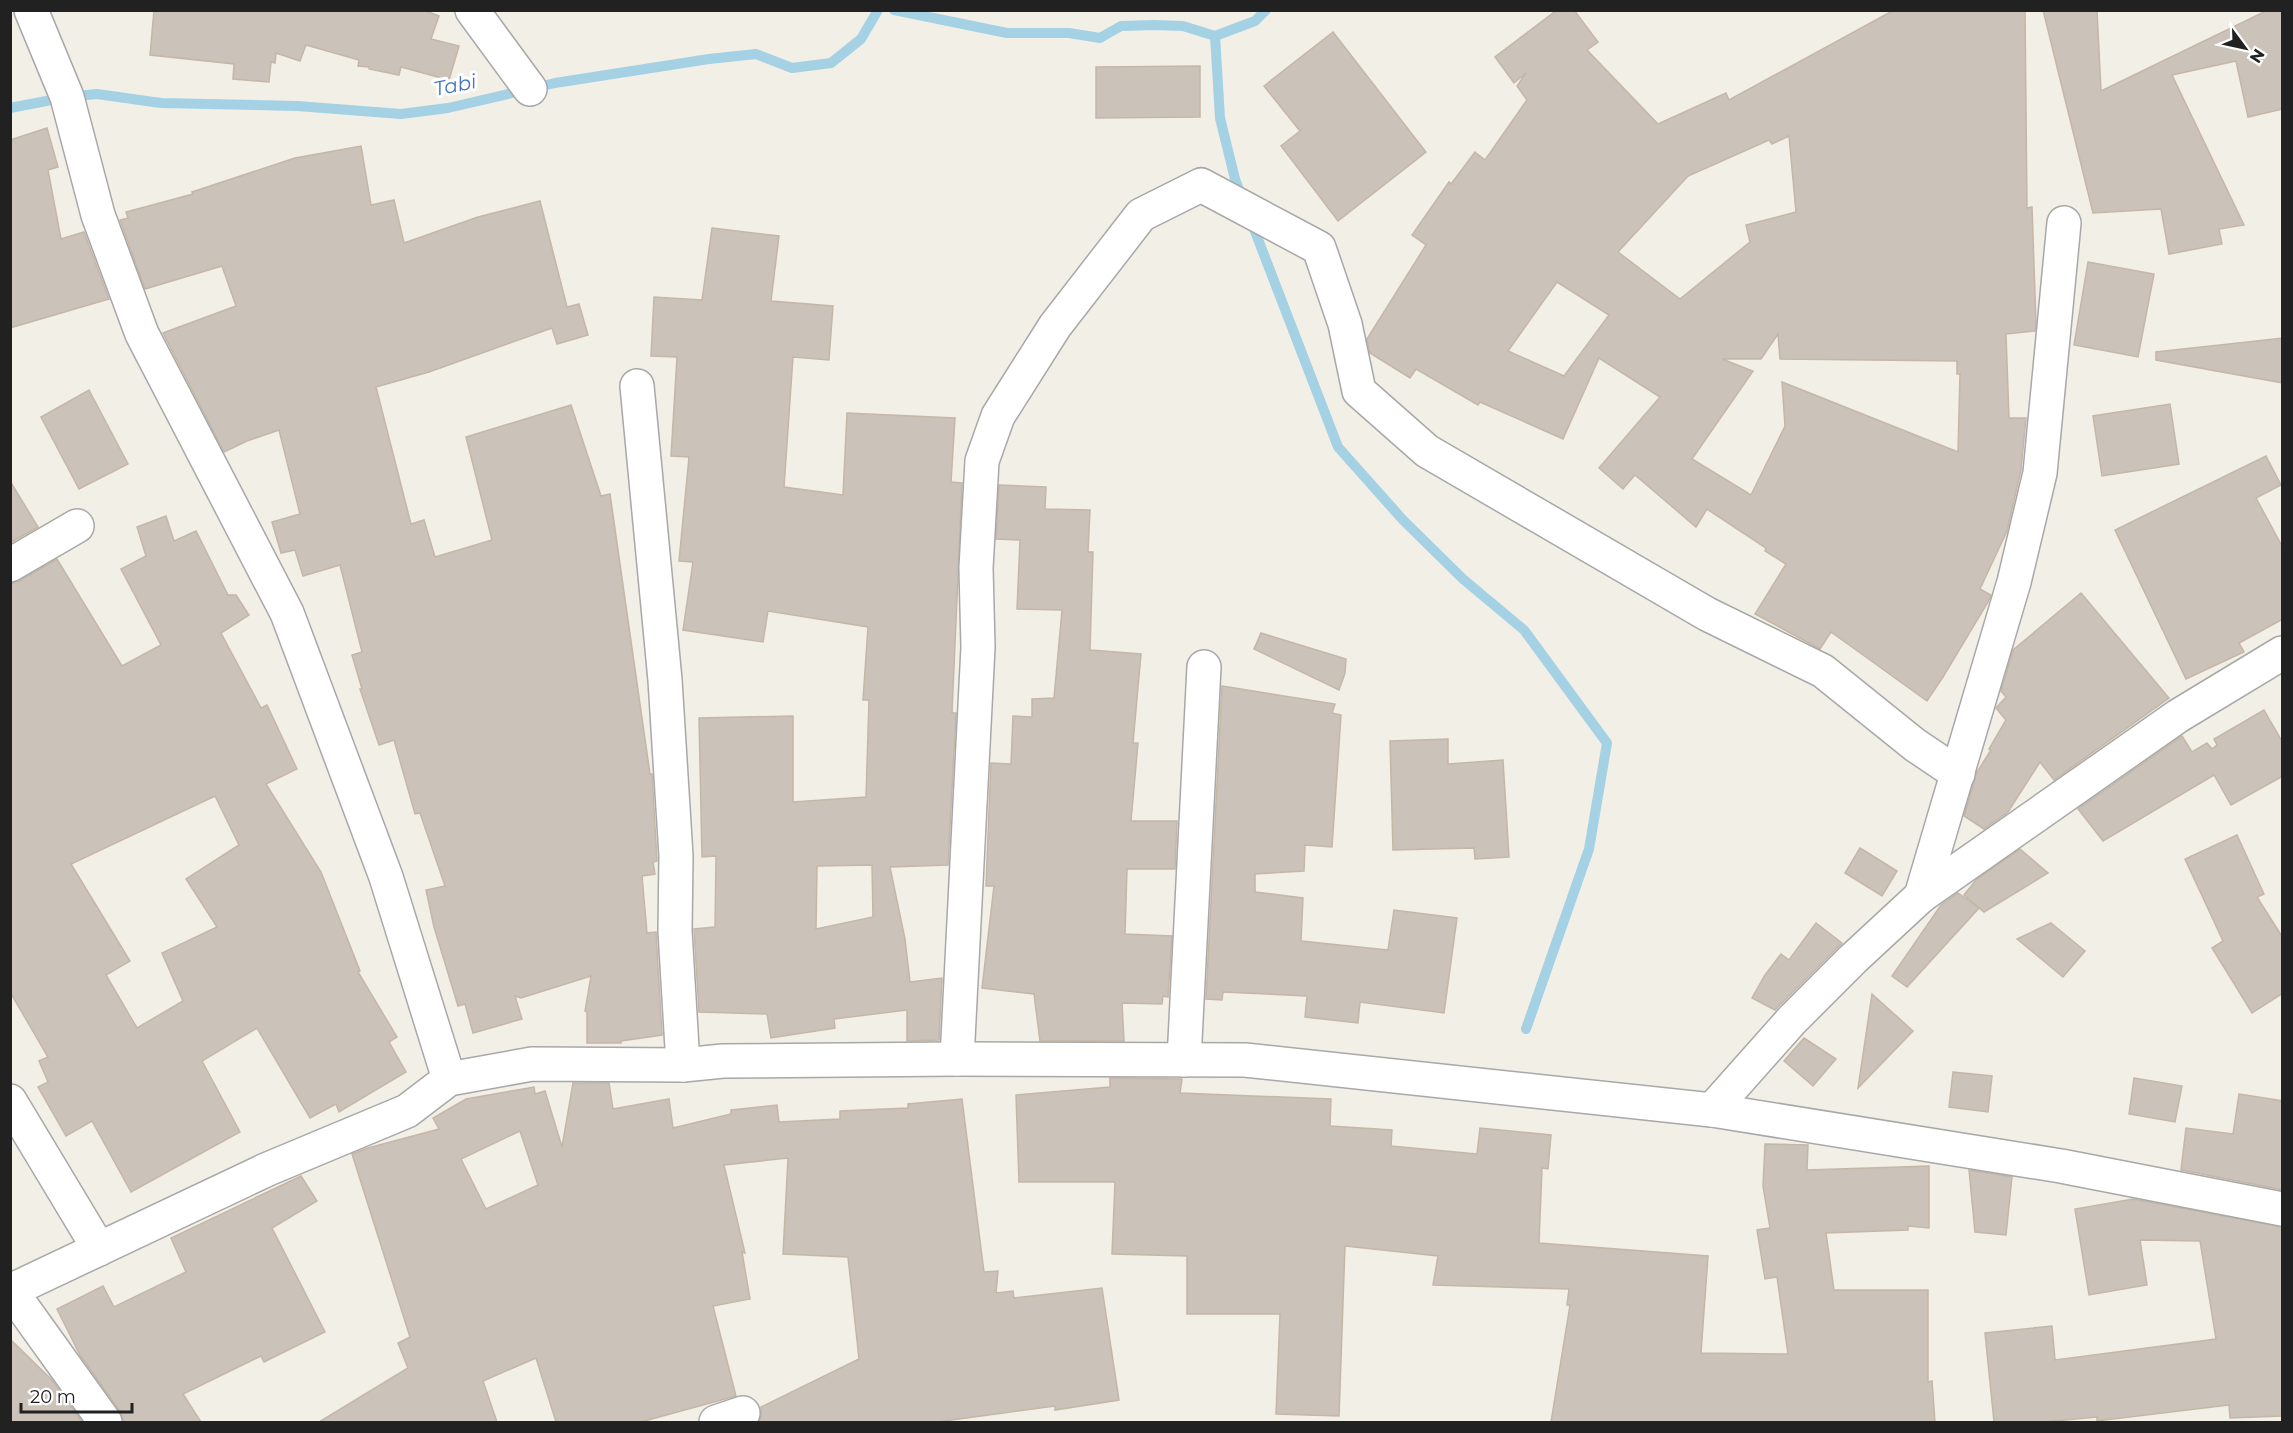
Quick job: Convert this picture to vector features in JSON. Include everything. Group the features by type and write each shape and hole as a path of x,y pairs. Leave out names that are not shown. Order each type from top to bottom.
{"street":[{"path":"31,10 67,97 98,215 142,334 287,613 386,877 449,1079"},
{"path":"472,10 530,89"},
{"path":"957,1059 978,647 976,568 982,461 998,416 1055,326 1141,214 1201,185 1319,248 1345,324 1359,391 1427,452 1707,614 1823,671 1915,745 1958,774"},
{"path":"1921,896 2014,582 2040,473 2064,223"},
{"path":"637,386 665,680 676,856 675,932 683,1065"},
{"path":"10,565 77,526"},
{"path":"1712,1110 1792,1020 1921,896 2178,716 2283,653"},
{"path":"1184,1060 1204,667"},
{"path":"105,1422 11,1291 268,1169 406,1112 449,1079 532,1064 683,1065 723,1061 957,1059 1245,1060 1712,1110 2061,1166 2283,1209"},
{"path":"10,1101 99,1249"}],"building":[{"path":"154,10 423,10 439,16 431,39 459,46 449,80 401,67 399,75 369,69 369,67 358,66 359,60 306,45 300,61 276,53 275,63 271,62 269,82 233,79 234,64 150,55"},
{"path":"1557,10 1574,10 1598,42 1587,50 1658,124 1726,93 1729,100 1894,10 2025,10 2027,208 2032,207 2036,323 2035,331 2006,334 2009,418 2026,418 2021,470 2007,531 1980,589 1991,595 1927,701 1831,632 1820,649 1755,614 1786,564 1765,551 1766,548 1707,509 1696,527 1635,475 1623,489 1599,468 1660,397 1599,358 1563,439 1480,402 1478,405 1416,369 1410,378 1370,353 1367,339 1426,245 1412,235 1449,182 1451,184 1475,152 1485,160 1527,100 1517,86 1526,73 1514,83 1495,57","holes":["1789,136 1796,212 1746,225 1750,242 1680,299 1618,252 1688,176 1769,140 1772,144","1557,282 1609,315 1564,376 1508,351","1778,334 1780,359 1957,361 1957,374 1960,374 1958,452 1782,382 1785,426 1751,495 1692,459 1753,371 1722,359 1761,359"]},
{"path":"2043,10 2097,10 2101,91 2268,10 2283,10 2283,109 2248,117 2236,61 2172,75 2244,225 2219,229 2222,244 2169,254 2161,209 2093,213"},
{"path":"1333,32 1426,152 1338,221 1281,146 1300,131 1264,86"},
{"path":"1200,66 1200,117 1096,118 1096,67"},
{"path":"47,128 58,167 48,170 61,239 84,232 109,299 10,328 10,140"},
{"path":"361,146 371,205 394,200 404,243 478,217 540,201 567,307 579,304 588,335 557,344 552,328 429,372 376,387 411,524 424,520 435,557 492,540 466,437 571,405 601,496 610,494 650,774 652,774 657,861 653,862 655,874 642,876 647,933 656,932 662,1035 621,1041 621,1043 587,1043 587,1012 585,1011 591,976 521,998 515,996 522,1019 473,1033 465,1004 458,1006 434,927 426,890 445,886 420,813 415,814 394,740 379,745 360,689 362,689 352,655 362,652 340,565 303,576 295,550 281,553 272,522 300,514 279,430 224,452 163,333 236,306 222,266 145,289 120,220 128,218 126,212 193,194 192,192 295,158"},
{"path":"712,228 779,236 771,301 833,306 829,360 793,357 784,487 843,495 847,413 955,418 951,482 962,483 952,713 956,713 948,865 890,867 905,939 910,982 942,978 939,1040 907,1041 907,1010 834,1019 835,1028 771,1038 767,1014 699,1012 694,929 715,927 716,856 702,857 699,718 793,716 793,802 866,797 869,700 863,700 868,627 768,611 763,642 683,630 693,562 679,561 689,457 671,456 677,357 651,356 654,297 702,300","holes":["872,865 873,917 816,929 817,866"]},
{"path":"2088,262 2154,274 2138,357 2074,345"},
{"path":"2283,338 2283,383 2156,360 2156,352"},
{"path":"89,390 128,464 79,489 41,417"},
{"path":"2170,404 2179,464 2102,476 2093,416"},
{"path":"2266,456 2281,485 2256,498 2283,548 2283,619 2239,643 2244,652 2186,679 2115,530"},
{"path":"10,481 38,527 10,543"},
{"path":"999,485 1046,487 1045,509 1090,510 1088,552 1093,552 1090,650 1141,654 1133,743 1138,743 1131,821 1177,821 1175,869 1127,869 1125,934 1172,936 1168,997 1163,996 1162,1004 1122,1003 1124,1041 1040,1041 1034,994 982,988 994,886 986,886 991,763 1011,764 1013,716 1032,717 1032,699 1054,698 1062,610 1017,609 1020,540 996,539"},
{"path":"166,516 174,541 196,531 228,595 236,595 249,615 221,633 261,708 267,705 297,769 266,784 321,872 360,971 358,972 397,1037 389,1042 406,1072 339,1112 336,1104 310,1118 257,1028 202,1061 240,1132 131,1192 92,1121 66,1136 38,1087 48,1082 39,1061 48,1057 10,992 10,584 57,559 122,666 161,645 121,569 146,556 137,527","holes":["215,796 239,845 186,879 217,927 162,953 183,1001 137,1028 106,975 130,961 71,864"]},
{"path":"2081,593 2169,698 2054,780 2040,762 2008,812 1984,829 1964,816 1977,772 2006,720 1996,708 2006,697 2001,691 2013,650"},
{"path":"1261,633 1346,659 1345,673 1339,690 1254,649"},
{"path":"1222,686 1335,704 1332,713 1341,715 1332,847 1305,845 1304,871 1255,874 1255,892 1303,898 1301,941 1388,950 1394,910 1457,918 1444,1013 1360,1002 1358,1023 1305,1017 1307,996 1223,992 1222,1000 1206,999"},
{"path":"2264,710 2283,743 2283,776 2231,805 2214,775 2103,841 2078,809 2182,736 2192,752 2207,743 2212,749 2217,745 2214,739"},
{"path":"1448,739 1448,764 1503,760 1509,857 1475,859 1474,848 1393,850 1390,741"},
{"path":"2237,835 2264,894 2257,897 2283,938 2283,993 2252,1013 2212,948 2223,941 2185,859"},
{"path":"1860,848 1897,871 1882,896 1845,873"},
{"path":"2020,849 2048,873 1984,912 1964,895 1976,880"},
{"path":"1958,893 1979,908 1907,987 1892,976 1941,905"},
{"path":"1816,923 1842,943 1775,1010 1752,998 1765,975 1781,954 1789,960"},
{"path":"2051,923 2085,951 2063,977 2017,939"},
{"path":"1872,994 1913,1031 1858,1088"},
{"path":"1804,1038 1836,1059 1813,1086 1784,1061"},
{"path":"1953,1072 1992,1076 1988,1112 1949,1107"},
{"path":"1110,1078 1182,1079 1180,1093 1331,1099 1330,1126 1392,1130 1391,1146 1477,1154 1480,1128 1551,1135 1548,1169 1542,1168 1539,1243 1708,1256 1701,1353 1788,1354 1777,1277 1765,1279 1757,1230 1770,1228 1763,1186 1765,1144 1808,1145 1807,1170 1929,1166 1929,1228 1908,1226 1908,1230 1826,1233 1834,1290 1928,1290 1928,1382 1932,1381 1935,1422 1551,1422 1570,1305 1567,1305 1569,1289 1433,1285 1438,1256 1345,1246 1339,1416 1276,1414 1280,1314 1187,1314 1187,1256 1112,1254 1115,1182 1019,1182 1016,1095 1110,1087"},
{"path":"2134,1078 2182,1086 2175,1122 2129,1114"},
{"path":"573,1083 609,1083 613,1109 669,1099 673,1128 731,1114 731,1110 777,1105 779,1122 840,1119 840,1111 908,1108 908,1104 962,1099 984,1272 998,1271 996,1293 1013,1291 1014,1298 1102,1288 1119,1400 1055,1410 1055,1406 937,1422 759,1422 761,1407 859,1359 848,1257 783,1254 788,1158 724,1165 745,1253 742,1252 750,1299 713,1306 736,1396 641,1422 556,1422 536,1358 483,1381 497,1422 319,1422 408,1368 398,1343 410,1337 352,1154 439,1129 433,1118 466,1099 534,1087 535,1094 545,1091 562,1147","holes":["520,1131 538,1185 486,1209 461,1159"]},
{"path":"2239,1094 2283,1101 2283,1190 2181,1170 2186,1128 2233,1134"},
{"path":"1969,1170 2012,1177 2006,1235 1975,1232"},
{"path":"301,1176 317,1201 272,1228 325,1332 264,1362 261,1356 183,1394 201,1422 123,1422 120,1411 80,1355 57,1309 103,1286 114,1307 186,1272 171,1238"},
{"path":"2133,1199 2283,1227 2283,1416 2230,1418 2229,1405 2097,1421 2097,1417 2044,1422 1994,1422 1985,1333 2052,1326 2055,1360 2216,1339 2200,1241 2140,1240 2147,1285 2089,1295 2075,1209"},
{"path":"10,1339 52,1380 82,1422 10,1422"}],"waterway":[{"name":"Tabi","path":"10,108 67,97 97,94 161,103 297,106 401,114 448,108 555,83 709,59 756,54 792,68 831,63 861,39 878,10"},
{"name":"Tabi","path":"894,10 1007,33 1069,33 1100,38 1121,26 1154,25 1183,26 1215,36 1255,21 1266,10"},
{"path":"1215,36 1220,118 1242,198"},
{"path":"1251,221 1338,447 1403,520 1463,579 1524,630 1607,743 1589,849 1526,1029"}]}
